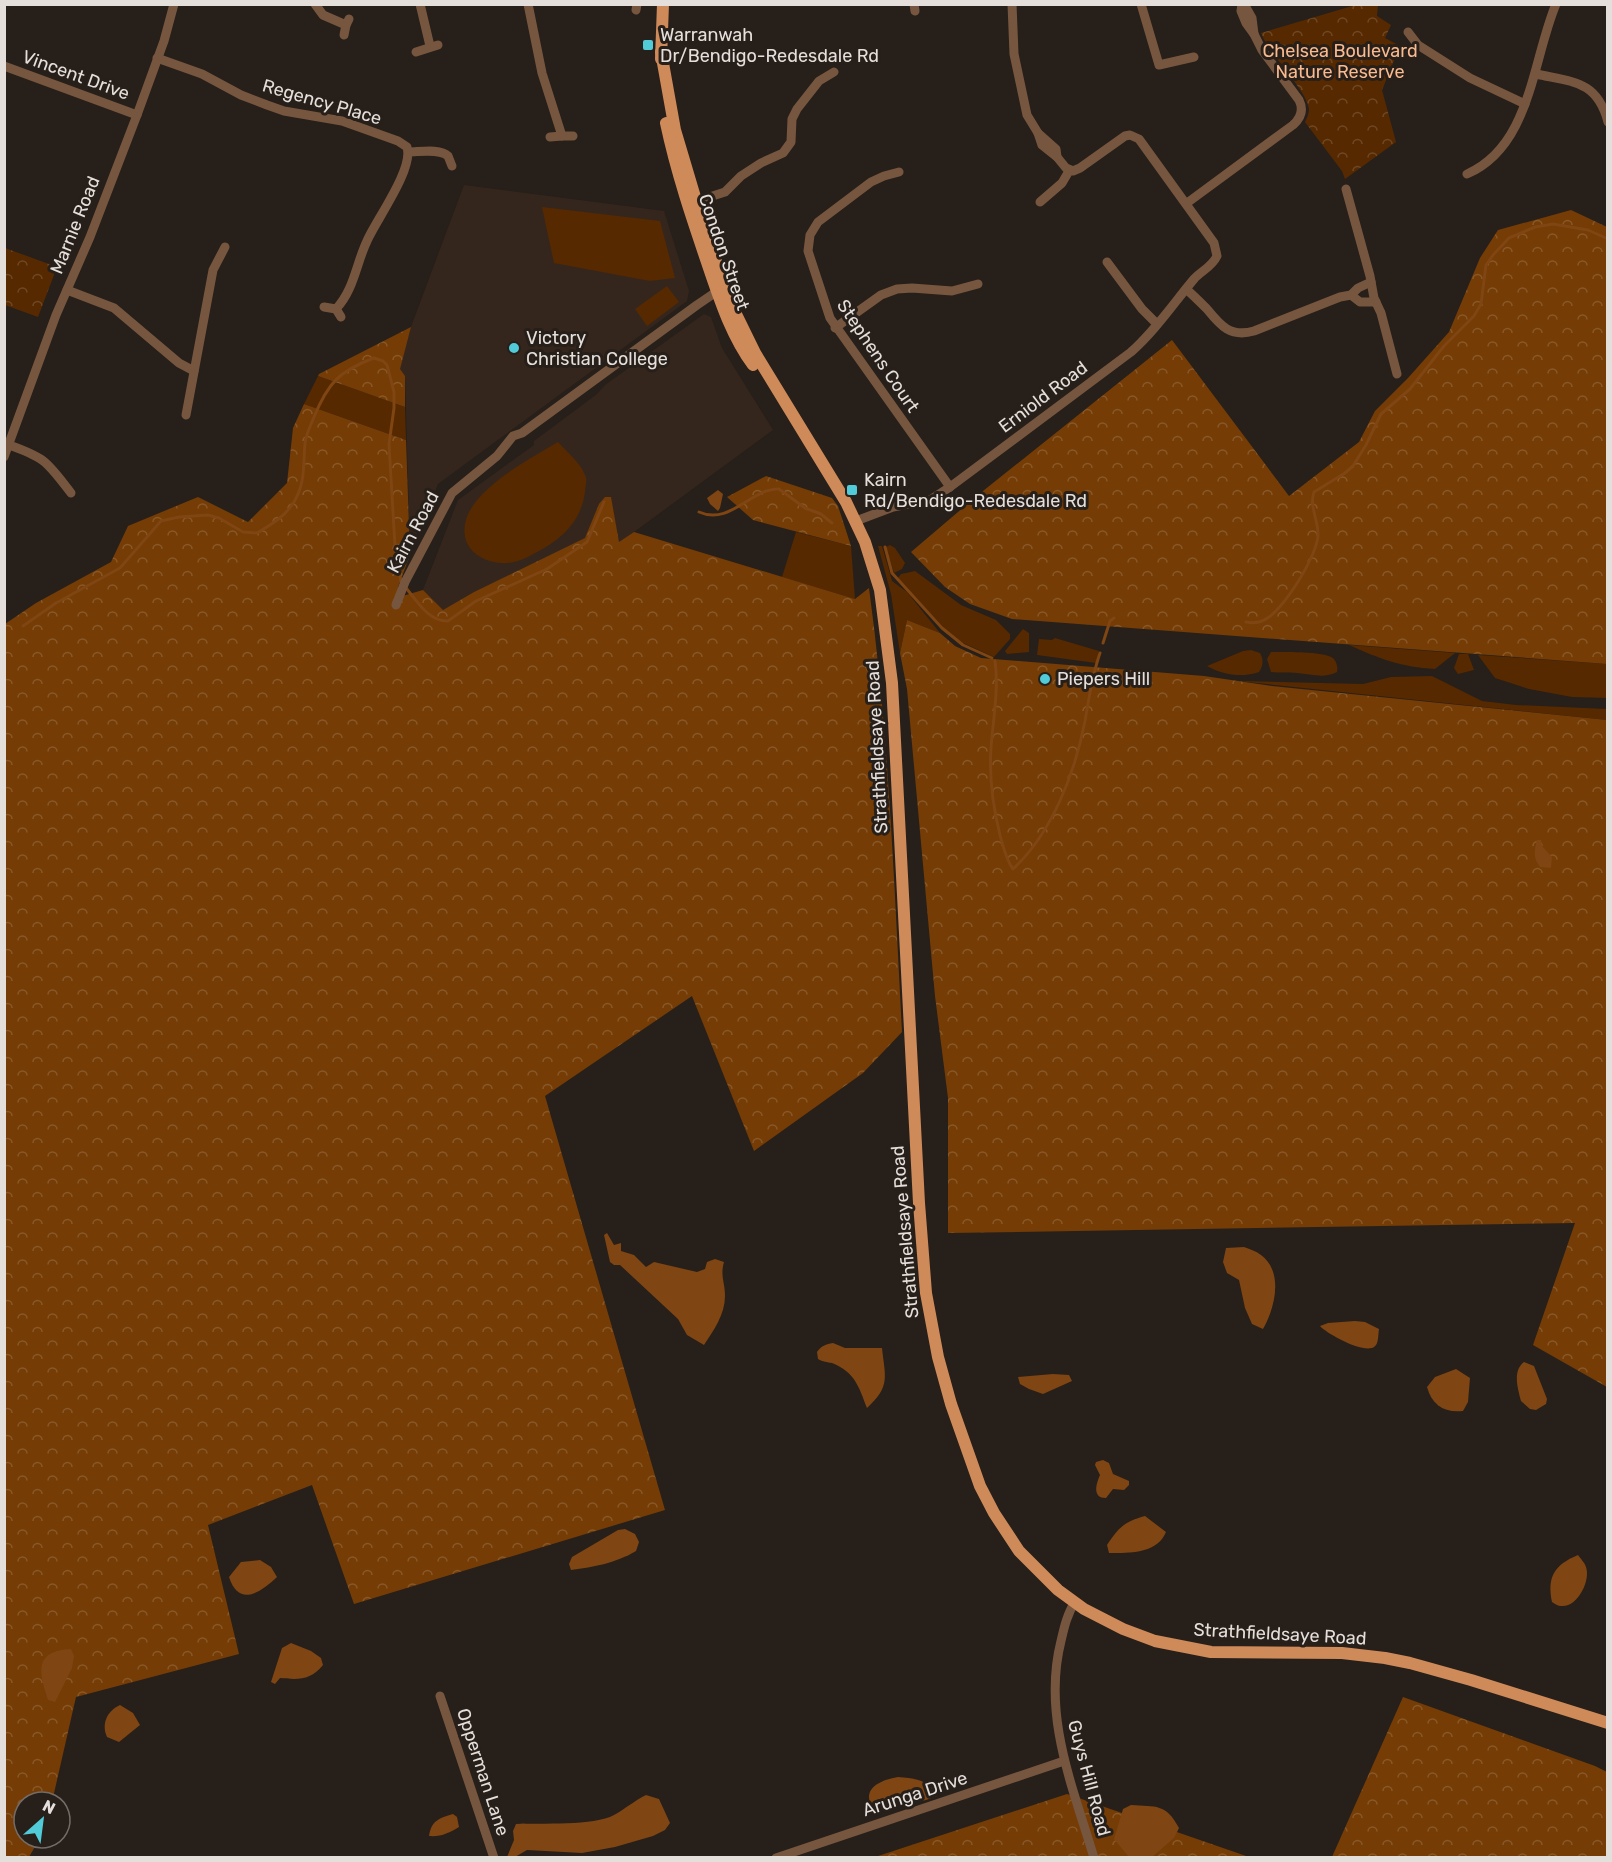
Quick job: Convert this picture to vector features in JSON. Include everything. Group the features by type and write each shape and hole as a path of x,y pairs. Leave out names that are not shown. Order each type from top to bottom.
{"main road":[{"name":"Condon Street","path":"663,4 661,101 671,147 720,289 755,353 837,484 855,521"},
{"name":"Condon Street","path":"661,52 670,111 720,289"},
{"name":"Strathfieldsaye Road","path":"855,521 876,573 889,644 919,1203 925,1281 932,1331 951,1404 969,1458 986,1499 1001,1525 1044,1577 1075,1602 1123,1629 1172,1646 1211,1652 1342,1653 1385,1658 1471,1680 1608,1723"}],"street":[{"name":"Marnie Road","path":"4,457 67,290 137,115 158,58 174,4"},
{"path":"315,4 323,15 346,27"},
{"path":"416,52 434,46 420,4"},
{"path":"528,4 542,73 568,136 549,137"},
{"path":"1012,4 1014,54 1027,115 1038,133 1056,149 1057,157 1069,171"},
{"path":"1141,4 1159,65 1194,57"},
{"path":"1038,203 1062,183 1069,171 1080,168 1125,136 1134,136 1143,144 1187,203 1293,125 1301,115 1299,100 1262,50 1243,19 1241,11 1243,4"},
{"path":"1467,174 1483,165 1497,152 1513,130 1536,74 1546,27 1556,4"},
{"path":"1408,32 1418,45 1470,78 1525,104"},
{"name":"Regency Place","path":"158,58 202,74 241,95 273,108 342,121 388,138 405,145 408,153"},
{"name":"Vincent Drive","path":"4,66 137,115"},
{"path":"697,201 725,192 760,163 776,157 788,148 792,138 792,119 795,112 819,81 834,72"},
{"path":"1536,74 1584,85 1600,99 1608,122"},
{"path":"324,307 339,313 367,239 394,193 408,153 444,154 452,166"},
{"name":"Stephens Court","path":"899,172 871,182 818,222 810,235 808,251 826,312 950,487"},
{"path":"1346,189 1397,374"},
{"name":"Erniold Road","path":"855,521 893,507 930,500 1131,352 1196,276 1215,262 1218,254 1214,243 1187,203"},
{"path":"186,416 213,270 225,247"},
{"path":"1107,262 1142,309 1157,324"},
{"path":"1186,289 1222,327 1235,333 1254,331 1350,295 1371,282"},
{"path":"836,328 881,295 897,289 952,291 978,284"},
{"name":"Kairn Road","path":"396,605 439,515 457,488 496,456 513,436 522,433 720,289"},
{"path":"67,290 114,308 179,363 194,371"},
{"path":"1350,295 1360,302 1376,302"},
{"path":"9,445 45,460 71,493"},
{"name":"Guys Hill Road","path":"1075,1602 1069,1612 1064,1630 1055,1680 1057,1726 1064,1761 1094,1857"},
{"name":"Opperman Lane","path":"440,1696 494,1857"},
{"name":"Arunga Drive","path":"776,1857 1064,1761"}],"shaded area":[{"name":"Victory Christian College","path":"464,185 664,211 689,291 687,301 438,484 410,550 405,376 399,369 411,327"},
{"name":"Victory Christian College","path":"704,314 711,317 722,348 773,430 619,543 611,498 599,505 586,538 474,592 443,610 423,590 458,500 534,445 534,441 597,394 605,385"},
{"path":"718,490 723,494 718,511 707,498"},
{"path":"1537,840 1541,840 1542,846 1552,857 1551,868 1540,867 1536,861"},
{"path":"607,1233 614,1245 621,1243 621,1251 634,1255 646,1267 654,1262 697,1272 705,1269 707,1262 715,1259 724,1262 725,1303 715,1328 704,1345 687,1335 678,1319 620,1265 610,1262 604,1235"},
{"path":"1244,1247 1261,1255 1273,1271 1274,1301 1263,1329 1252,1324 1245,1308 1239,1280 1227,1273 1223,1262 1226,1248"},
{"path":"1365,1322 1379,1329 1376,1346 1362,1348 1354,1346 1320,1326 1328,1323"},
{"path":"833,1343 845,1348 882,1348 885,1381 880,1393 867,1408 858,1387 846,1371 832,1363 818,1359 817,1352"},
{"path":"1524,1362 1534,1366 1547,1399 1546,1404 1536,1410 1530,1409 1521,1401 1517,1386 1518,1370"},
{"path":"1456,1369 1470,1378 1468,1402 1463,1411 1450,1411 1440,1406 1432,1399 1427,1387 1435,1377"},
{"path":"1069,1375 1072,1381 1043,1394 1020,1384 1018,1377"},
{"path":"1103,1460 1109,1463 1113,1474 1129,1481 1129,1485 1124,1490 1113,1489 1106,1498 1099,1496 1096,1490 1100,1475 1095,1465 1096,1462"},
{"path":"1145,1516 1166,1532 1162,1539 1156,1545 1142,1551 1109,1553 1107,1545 1119,1529"},
{"path":"625,1529 635,1534 639,1542 636,1551 605,1564 571,1570 569,1564 572,1557 618,1530"},
{"path":"1578,1555 1586,1567 1585,1586 1572,1603 1558,1605 1552,1602 1551,1586 1554,1573 1563,1563"},
{"path":"260,1560 271,1567 277,1577 257,1592 244,1595 238,1592 229,1577 241,1562"},
{"path":"291,1643 311,1651 321,1658 323,1665 309,1676 299,1679 280,1678 275,1684 271,1682 282,1648"},
{"path":"71,1649 74,1656 72,1668 55,1702 48,1700 42,1681 42,1665 50,1654"},
{"path":"120,1705 133,1713 140,1725 119,1742 107,1737 105,1723 109,1714"},
{"path":"898,1777 924,1782 937,1791 937,1796 879,1810 873,1809 869,1796 874,1786"},
{"path":"646,1795 659,1799 670,1823 665,1830 653,1836 615,1847 582,1853 527,1850 515,1857 507,1857 514,1840 513,1831 516,1824 553,1824 605,1819"},
{"path":"1131,1805 1165,1810 1179,1828 1174,1838 1152,1857 1129,1857 1114,1839 1123,1809"},
{"path":"453,1814 457,1817 459,1827 445,1834 429,1836 436,1821"}],"green space":[{"name":"Chelsea Boulevard Nature Reserve","path":"1359,4 1378,5 1377,16 1391,25 1385,38 1400,46 1382,90 1396,142 1345,179 1342,171 1305,122 1309,109 1302,92 1272,52 1261,33"},
{"path":"542,207 660,221 675,278 650,281 554,263"},
{"path":"1571,210 1607,227 1607,664 1012,619 970,604 945,587 911,552 978,495 1172,340 1289,496 1359,442 1375,411 1449,332 1480,258 1498,230"},
{"path":"5,248 57,267 38,317 5,305"},
{"path":"667,286 679,302 647,326 635,309"},
{"path":"411,327 400,369 405,376 405,407 318,376 319,374"},
{"path":"318,376 405,407 406,440 304,404"},
{"path":"304,404 406,440 410,555 398,587 399,597 423,590 443,610 474,592 585,538 599,504 605,497 611,497 619,542 634,532 855,599 869,588 886,754 902,1032 863,1073 754,1151 692,996 545,1096 665,1510 354,1604 312,1485 208,1525 239,1654 76,1697 55,1790 12,1790 12,1850 33,1850 29,1857 5,1858 5,624 36,603 111,562 128,526 198,497 248,522 287,483 293,428"},
{"path":"558,442 578,464 586,478 583,503 574,521 553,542 519,561 496,562 477,555 467,543 465,527 470,511 480,496 512,470"},
{"path":"766,476 832,498 838,506 851,546 753,520 727,497"},
{"path":"796,532 851,546 855,599 782,577"},
{"path":"890,545 895,548 905,563 902,569 894,573 886,547"},
{"path":"878,546 882,546 892,581 907,592 940,633 907,620 900,653 891,594"},
{"path":"915,571 961,605 996,620 1010,634 1010,639 994,657 963,643 945,629 898,578 901,574"},
{"path":"907,620 940,633 955,646 981,658 1204,676 1272,686 1607,720 1607,1387 1533,1345 1575,1223 948,1233 948,1098 935,996 907,689 900,653"},
{"path":"1023,629 1029,633 1029,652 1007,654 1005,651"},
{"path":"1055,638 1099,651 1096,663 1037,655 1039,639 1052,640"},
{"path":"1349,645 1455,653 1435,669 1391,662"},
{"path":"1251,650 1260,653 1262,663 1259,672 1233,675 1207,666"},
{"path":"1271,652 1330,656 1336,662 1337,672 1322,676 1271,672 1267,659"},
{"path":"1459,654 1468,654 1474,670 1458,674 1454,668"},
{"path":"1478,655 1607,664 1607,698 1572,697 1529,689 1495,678"},
{"path":"1432,676 1482,701 1516,705 1607,709 1607,720 1238,681 1363,684 1391,677"},
{"path":"1403,1697 1607,1772 1607,1857 1332,1857"},
{"path":"1067,1794 1249,1857 872,1858"}],"waterway":[{"path":"1246,622 1260,622 1272,615 1298,582 1317,543 1318,528 1313,502 1314,492 1353,466 1381,414 1410,389 1444,346 1474,316 1481,304 1486,265 1509,238 1535,227 1553,224 1588,230 1608,239"},
{"path":"23,626 56,603 120,568 161,521 208,515 219,518 243,532 257,533 276,521 292,505 300,490 306,436 324,395 343,373 374,358 387,365 394,392 389,444 395,546 401,582"},
{"path":"699,512 710,515 721,514 731,511 759,494 779,489 805,508 821,514 832,523"},
{"path":"406,588 429,614 448,621 476,601 547,569 587,542 604,502"},
{"path":"885,547 892,573 942,628 963,645 992,658"},
{"path":"1103,643 1110,621 1114,618"},
{"path":"995,661 996,693 991,748 991,781 1000,835 1013,869 1039,838 1060,801 1081,741 1100,653"}],"place":[{"name":"Warranwah Dr/Bendigo-Redesdale Rd","path":"648,45"},
{"name":"Victory Christian College","path":"514,348"},
{"name":"Kairn Rd/Bendigo-Redesdale Rd","path":"852,490"},
{"name":"Piepers Hill","path":"1045,679"}]}
